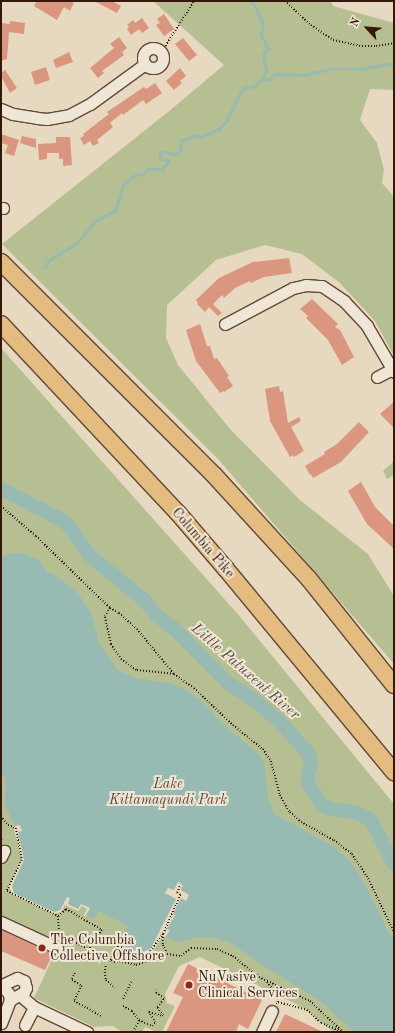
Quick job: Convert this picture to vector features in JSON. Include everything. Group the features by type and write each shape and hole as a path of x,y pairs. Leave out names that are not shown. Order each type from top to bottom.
{"highway":[{"path":"1,262 214,475 309,579 394,685"},
{"name":"Columbia Pike","path":"1,324 178,513 254,602 394,772"}],"street":[{"path":"1,109 13,114 37,118 47,119 69,116 90,104 145,64 143,57 145,50 155,47 162,51"},
{"path":"225,324 293,288 306,285 322,286 344,300 367,326 393,370 377,377"},
{"path":"1,922 58,946"},
{"path":"1,1023 15,997 26,988 24,981 21,979 12,979 2,985 9,994 15,997 34,1007 87,1032"},
{"path":"262,1032 275,1006"},
{"path":"25,1025 34,1007"}],"path":[{"path":"162,51 194,1"},
{"path":"285,1 311,25 333,40 362,46 376,46 394,43"},
{"path":"1,506 36,536 110,608 119,613 137,629 174,674 194,688 233,725 263,749 271,761 280,795 290,812 300,822 339,843 352,854 367,876 394,932"},
{"path":"110,608 105,617 111,644 121,659 137,670 174,674"},
{"path":"1,816 8,825 16,828 22,860 7,891 58,916"},
{"path":"110,960 118,946 138,955 150,951 162,934 180,895 176,893 180,885"},
{"path":"58,916 66,909 84,918 92,926 102,930 89,949"},
{"path":"58,916 60,940 58,946"},
{"path":"162,934 163,945 167,954"},
{"path":"68,939 110,960 136,965 167,954 181,956 191,948 204,947 217,949 233,956 266,981 278,994 275,1006 307,1010 321,1024 343,1032"},
{"path":"106,966 106,980 115,988"},
{"path":"75,973 72,980 82,986 74,1001 101,1016"},
{"path":"266,981 310,1001 343,1032"},
{"path":"123,999 131,982"},
{"path":"123,1006 132,1011 139,1020 152,1026 155,1023 149,1012 163,1016 157,1007 164,999 156,993 156,990"},
{"path":"134,1032 139,1020"}],"green space":[{"path":"153,1 331,1 333,6 394,23 394,90 370,89 360,120 377,143 384,170 382,183 394,197 394,356 375,321 340,283 302,254 265,245 216,260 167,305 166,338 178,365 230,429 300,500 368,554 394,596 394,664 219,460 2,244 168,112 224,65"},
{"name":"Lake Kittamaqundi Park","path":"1,348 236,612 394,804 394,1032 333,1032 304,1008 200,957 179,966 165,994 167,1003 175,1006 162,1032 157,1032 145,1027 142,1032 122,1032 113,1026 94,1027 34,998 58,946 1,917 1,867 8,853 1,849"},
{"path":"394,460 394,475 387,479 383,471"}],"water":[{"path":"11,553 21,553 38,559 48,573 55,575 76,591 92,614 92,619 95,623 93,627 98,635 97,640 114,665 120,671 137,679 170,683 181,687 199,699 220,721 259,755 264,763 268,798 274,814 333,846 349,860 364,882 394,940 394,1032 354,1032 319,1000 264,966 231,943 212,937 198,937 178,942 163,936 152,952 145,956 137,957 118,948 128,926 99,911 94,919 86,915 90,908 81,904 78,909 67,904 68,897 60,910 54,912 14,893 11,886 24,859 18,832 4,804 6,785 1,767 1,558"}],"pier":[{"path":"20,825 22,831 18,832 24,860 12,886 14,893 54,912 60,910 67,897 70,898 68,904 78,909 81,904 90,908 85,917 84,915 87,909 82,906 78,911 65,905 61,912 54,914 12,894 9,886 22,859 13,826"},
{"path":"178,882 183,885 181,890 189,895 186,901 181,898 173,914 175,915 167,929 170,930 165,937 163,936 152,952 145,956 137,957 118,948 119,945 131,951 141,953 151,948 176,899 165,893 168,888 174,890"}],"building":[{"path":"37,1 70,1 74,3 70,11 64,7 57,20 34,6"},
{"path":"94,1 112,1 121,6 117,13"},
{"path":"164,14 174,29 164,36 156,25 160,23 157,19"},
{"path":"142,18 149,28 142,33 139,29 131,35 127,29 129,27 127,25 133,20 135,23"},
{"path":"10,21 25,23 24,34 9,32 7,59 1,61 2,23 10,24"},
{"path":"119,37 127,48 122,52 124,55 102,71 104,73 98,78 90,68 114,48 110,44"},
{"path":"183,38 197,55 189,61 175,44"},
{"path":"69,52 73,62 56,68 53,60"},
{"path":"46,67 50,80 35,85 31,72"},
{"path":"180,68 186,76 180,81 182,83 174,90 166,81"},
{"path":"5,70 17,88 10,93 1,76 1,73"},
{"path":"155,83 162,93 146,104 143,100 123,115 122,113 110,123 113,127 97,140 99,143 93,146 90,141 84,145 80,138 109,114 107,112 144,87 146,89"},
{"path":"1,134 19,140 14,156 5,153 8,145 1,143"},
{"path":"22,136 36,139 36,148 20,143"},
{"path":"56,137 70,137 72,165 63,166 63,159 59,159 59,153 47,153 47,159 39,160 38,144 56,143"},
{"path":"289,258 292,273 264,277 251,283 250,281 235,288 224,298 222,295 213,304 222,313 218,316 209,307 205,312 197,304 198,303 196,300 219,278 253,262"},
{"path":"312,299 338,324 335,327 340,330 354,357 342,365 328,340 306,318 308,316 300,309"},
{"path":"200,324 207,346 210,346 214,359 217,358 229,376 227,377 233,386 224,392 223,391 220,393 196,361 186,330"},
{"path":"279,386 280,392 283,391 288,423 299,417 301,421 291,427 304,451 294,457 293,455 290,457 270,421 265,389"},
{"path":"394,402 394,428 380,414"},
{"path":"359,422 369,432 341,462 313,478 305,466 325,454 324,452 337,444"},
{"path":"361,482 375,507 394,526 394,549 367,524 348,491"},
{"path":"1,930 53,954 45,970 1,951"},
{"path":"188,964 262,1000 248,1029 239,1024 236,1032 166,1032 183,997 173,993"},
{"path":"285,1014 323,1032 276,1032"}],"waterway":[{"path":"45,268 49,260 77,243 95,221 115,211 123,185 135,175 143,174 150,168 162,170 168,161 160,159 160,153 165,152 176,154 180,152 181,141 195,136 201,137 219,129 227,120 241,91 244,88 255,86 262,80 266,72 263,55 268,49 261,35 263,27 262,22 254,5 250,1"},
{"path":"262,80 270,79 272,75 277,74 304,75 331,69 360,69 389,64 394,65"},
{"name":"Little Patuxent River","path":"1,489 60,519 69,526 89,555 144,600 156,615 172,627 227,682 255,701 281,723 309,754 311,766 308,776 308,784 322,805 330,809 350,811 364,816 372,822 394,864"}],"place":[{"name":"The Columbia Collective Offshore","path":"42,948"},
{"name":"NuVasive Clinical Services","path":"189,985"}]}
